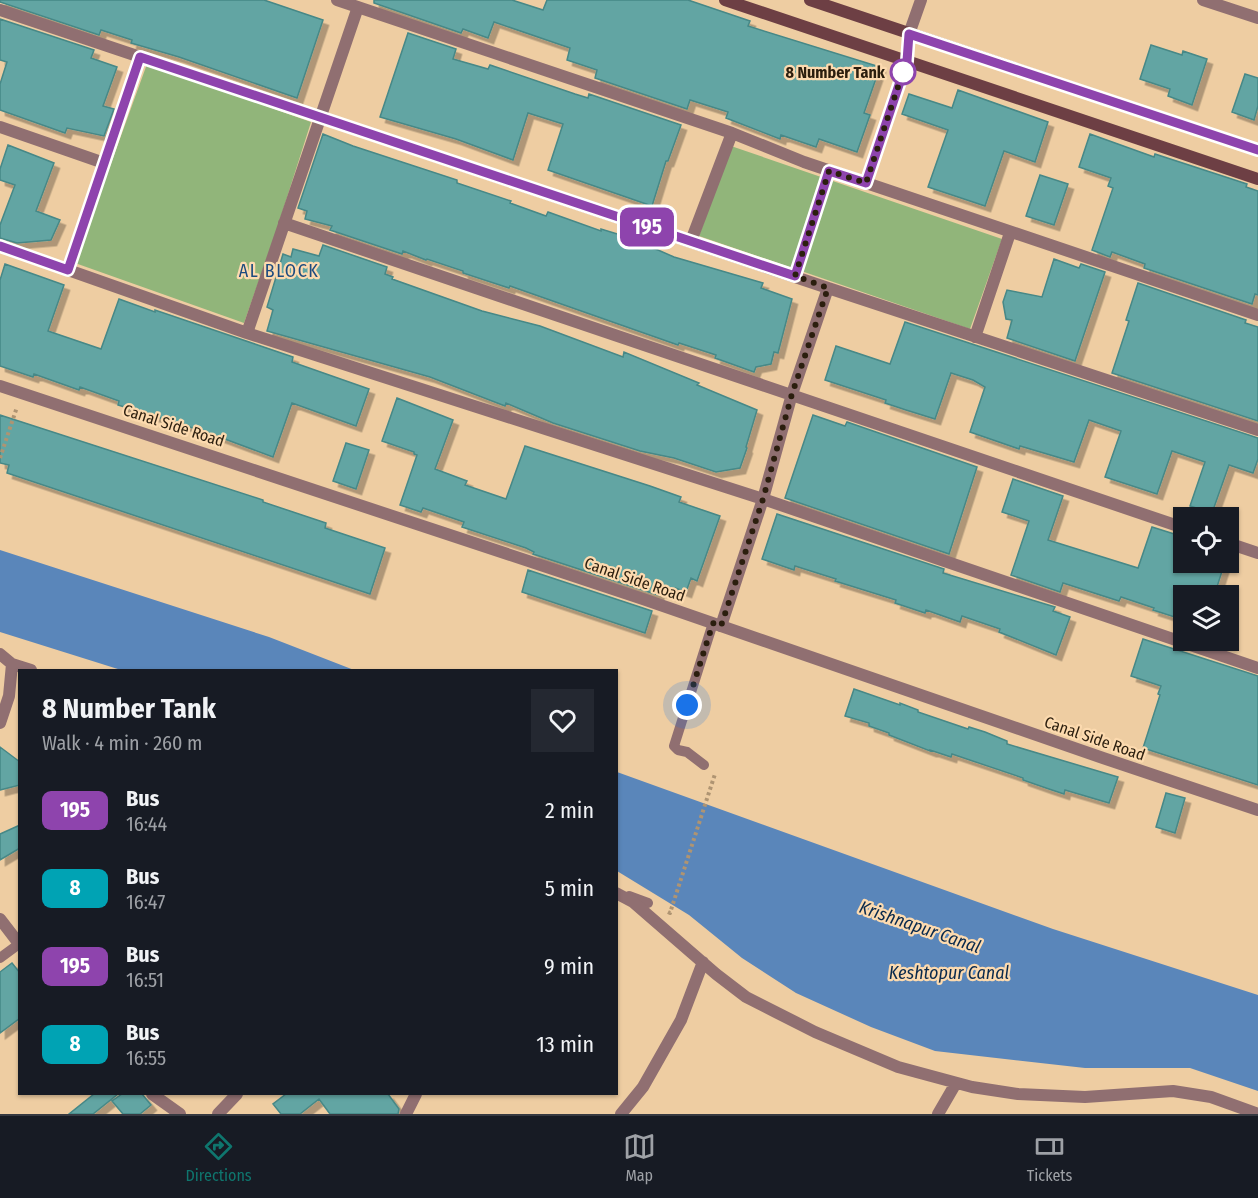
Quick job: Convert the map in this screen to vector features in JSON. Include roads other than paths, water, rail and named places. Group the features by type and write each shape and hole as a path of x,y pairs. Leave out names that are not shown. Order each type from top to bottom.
{"main road":[{"path":"725,0 1258,179"},
{"path":"810,0 1258,150"}],"street":[{"path":"337,0 732,133 829,171 1258,315"},
{"path":"866,183 907,61 909,34 921,0"},
{"path":"1203,0 1258,18"},
{"path":"247,333 358,7"},
{"path":"0,10 1258,430"},
{"path":"68,270 140,57"},
{"path":"0,127 104,163"},
{"path":"691,241 732,133"},
{"path":"795,276 829,171"},
{"path":"284,223 1173,524"},
{"path":"975,337 1010,232"},
{"path":"0,246 247,333 763,499 1258,668"},
{"path":"717,624 763,499 792,394 828,288"},
{"name":"Canal Side Road","path":"0,386 268,473 717,624 1258,810"},
{"path":"1239,547 1258,553"},
{"path":"0,654 12,664 28,669"},
{"path":"0,723 9,696 12,664"},
{"path":"618,893 642,909 746,997 774,1013 898,1067 956,1083 1018,1094 1085,1096 1173,1091 1211,1097 1258,1114"},
{"path":"0,919 18,943"},
{"path":"621,1114 644,1087 681,1020 703,962"},
{"path":"938,1114 956,1083"},
{"path":"153,1095 174,1112"},
{"path":"218,1114 236,1095"},
{"path":"406,1114 416,1095"}],"lane":[{"path":"704,765 687,752 678,750 674,746 717,624"},
{"path":"618,893 648,903"},
{"path":"0,958 18,945"}],"water":[{"path":"0,550 269,637 351,669 118,669 0,632"},
{"name":"Keshtopur Canal","path":"618,772 1053,929 1258,995 1258,1091 1190,1068 1085,1068 935,1051 871,1027 796,993 742,958 689,915 618,872"}],"place":[{"name":"8 Number Tank","path":"903,72"}],"district":[{"name":"AL BLOCK","path":"279,271"}],"water label":[{"name":"Krishnapur Canal","path":"920,927"}]}
